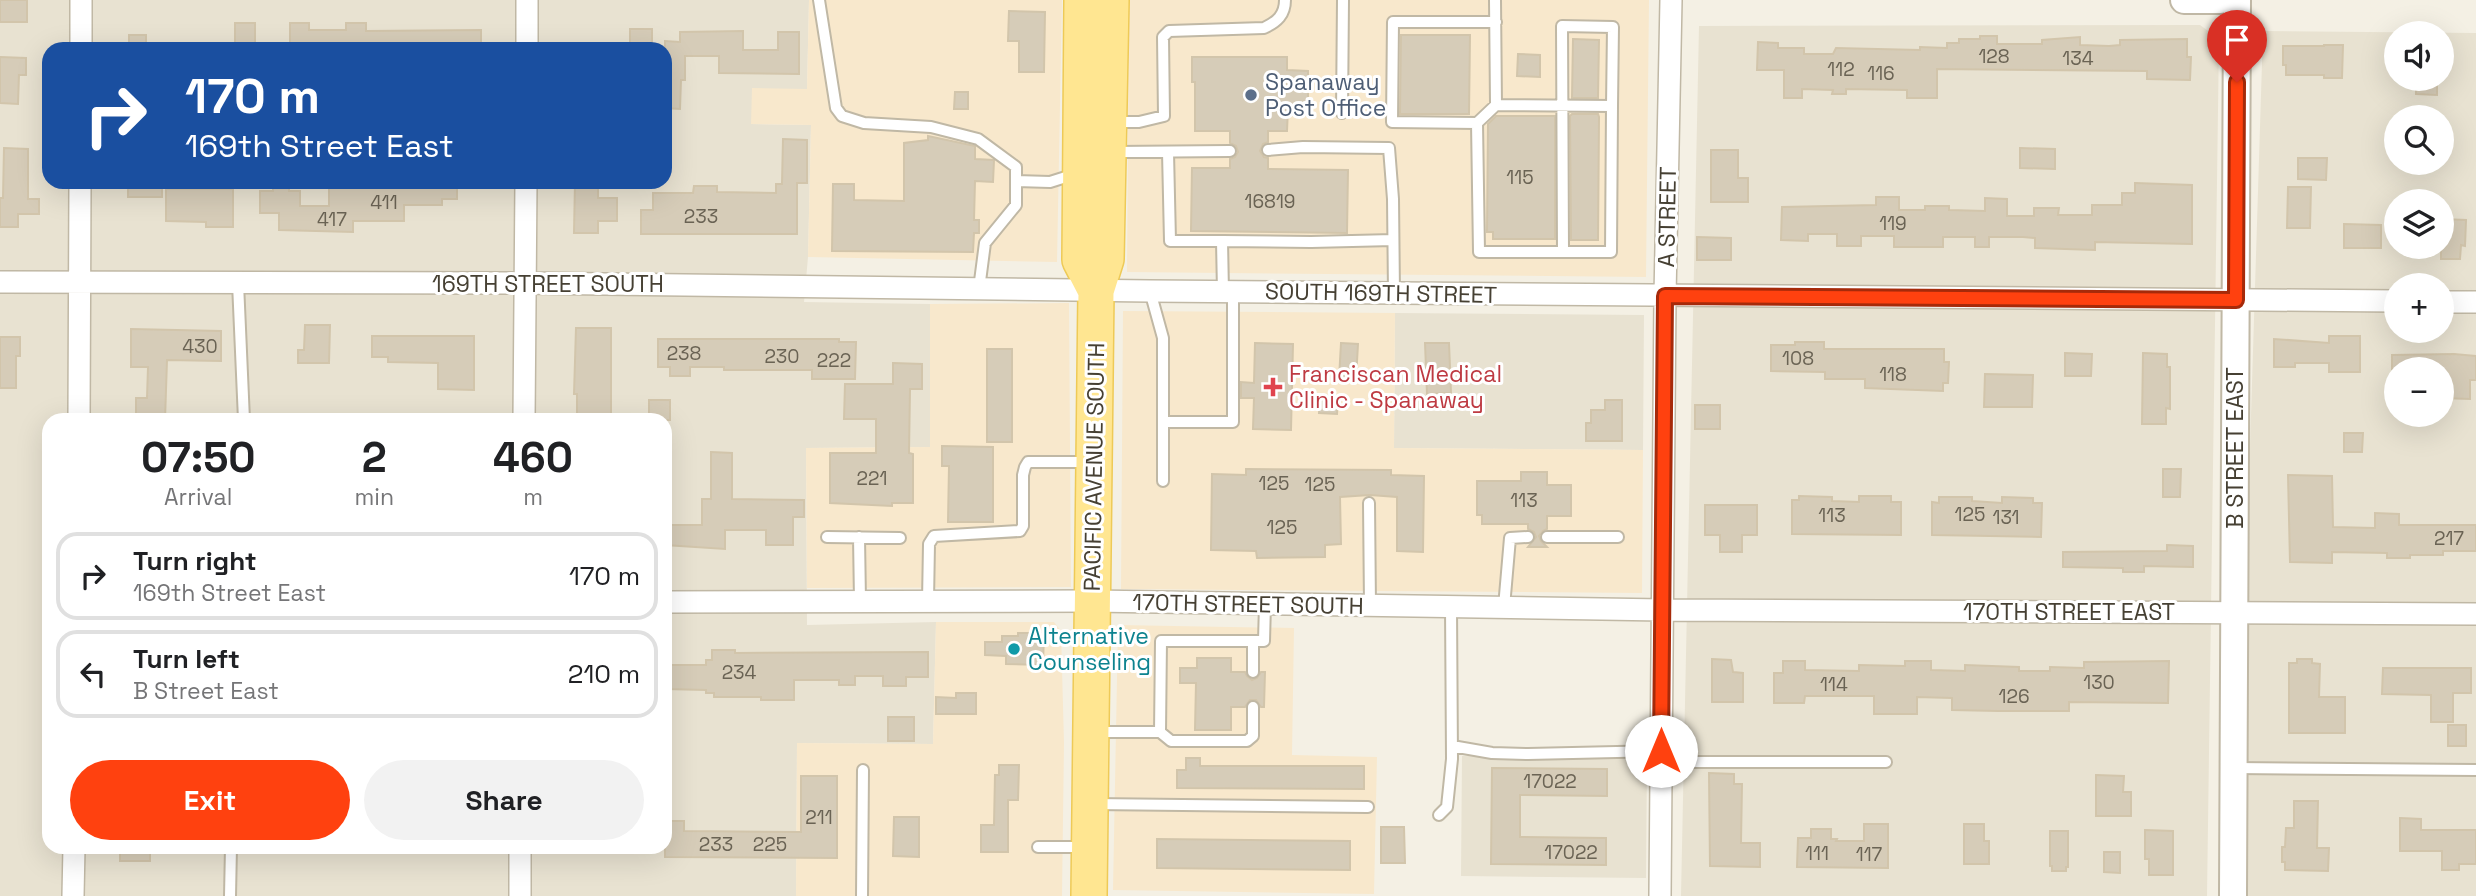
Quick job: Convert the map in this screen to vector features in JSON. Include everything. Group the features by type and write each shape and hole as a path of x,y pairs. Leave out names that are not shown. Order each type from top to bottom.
{"main road":[{"name":"PACIFIC AVENUE SOUTH","path":"1082,0 1080,260 1096,291"},
{"name":"PACIFIC AVENUE SOUTH","path":"1089,896 1096,291 1106,259 1111,0"}],"street":[{"path":"81,0 81,42"},
{"path":"527,0 527,42"},
{"name":"A STREET","path":"1660,896 1665,296 1671,0"},
{"path":"2184,0 2220,0"},
{"name":"B STREET EAST","path":"2233,896 2238,0"},
{"path":"79,413 80,189"},
{"path":"523,413 526,189"},
{"name":"169TH STREET SOUTH","path":"0,282 525,283 1096,291"},
{"name":"SOUTH 169TH STREET","path":"1096,291 2384,301"},
{"path":"2454,302 2476,302"},
{"name":"170TH STREET SOUTH","path":"672,602 1092,601 1663,610"},
{"name":"170TH STREET EAST","path":"1663,610 2476,614"},
{"path":"73,896 74,854"},
{"path":"520,854 520,896"}],"lane":[{"path":"819,0 836,108 842,116 864,123 931,127 978,139 1016,167 1016,205 985,243 979,289"},
{"path":"1109,137 1139,122 1164,116 1163,37 1169,31 1264,28 1278,21 1285,9 1285,0"},
{"path":"1342,113 1343,0"},
{"path":"1495,0 1496,105"},
{"path":"1496,22 1393,22 1392,122 1477,123 1496,105 1612,106"},
{"path":"1477,123 1479,252 1563,252 1611,252 1613,27 1562,26 1563,252"},
{"path":"1109,137 1168,152 1230,151"},
{"path":"1268,150 1389,148 1394,293"},
{"path":"1168,152 1170,241 1393,240"},
{"path":"1016,181 1050,182 1069,176 1080,177"},
{"path":"1163,422 1233,422 1228,292 1222,241"},
{"path":"239,283 244,413"},
{"path":"1150,291 1163,338 1163,481"},
{"path":"928,601 929,544 934,536 1020,531 1023,526 1023,475 1028,462 1094,462"},
{"path":"1369,503 1370,605"},
{"path":"827,537 900,537"},
{"path":"859,537 860,601"},
{"path":"1504,607 1510,537 1528,537"},
{"path":"1546,537 1618,537"},
{"path":"1160,732 1161,641 1264,641 1265,604"},
{"path":"1438,815 1447,807 1452,746 1451,607"},
{"path":"1253,641 1253,672"},
{"path":"1091,732 1160,732 1171,741 1247,741 1253,736 1253,707"},
{"path":"1452,746 1492,753 1661,755 1695,762 1886,762"},
{"path":"2234,768 2476,770"},
{"path":"862,896 863,770"},
{"path":"1090,804 1368,807"},
{"path":"1038,847 1090,847"},
{"path":"230,896 231,854"}],"shaded area":[{"path":"0,0 809,0 807,89 751,124 811,125 808,257 804,302 930,304 930,447 806,448 807,625 936,622 933,744 797,743 796,896 0,896"},
{"path":"809,0 1062,0 1057,262 808,257 811,125 751,124 752,88 807,89"},
{"path":"1129,0 1649,0 1646,277 1127,272"},
{"path":"2200,25 2219,39 2207,896 1681,896 1699,26"},
{"path":"2263,31 2384,32 2384,91 2454,91 2454,33 2476,33 2476,896 2236,896"},
{"path":"1069,303 1071,587 807,588 806,448 930,447 930,304"},
{"path":"1123,311 1395,313 1394,448 1643,450 1642,593 1121,589"},
{"path":"1395,313 1644,315 1643,450 1394,448"},
{"path":"936,622 1054,622 1061,631 1064,743 1062,896 796,896 797,743 933,744"},
{"path":"1118,625 1294,628 1292,755 1377,757 1374,894 1113,890"},
{"path":"1462,756 1647,758 1646,878 1461,876"}],"building":[{"path":"0,0 27,0 27,22 0,22"},
{"path":"1009,11 1045,12 1044,72 1019,72 1019,41 1008,41"},
{"path":"235,23 255,23 255,42 235,42"},
{"path":"290,23 309,23 309,30 346,30 346,23 366,23 366,31 481,30 481,42 290,42"},
{"path":"630,29 652,29 652,42 630,42"},
{"path":"743,31 743,50 778,50 778,32 799,32 799,74 719,73 719,56 685,56 685,80 681,80 680,109 672,108 672,42 665,41 680,42 680,32"},
{"path":"129,35 146,35 146,42 129,42"},
{"path":"1401,35 1470,35 1469,114 1400,114"},
{"path":"1980,36 1997,36 1997,44 2042,44 2042,40 2080,37 2080,45 2109,46 2120,45 2120,40 2187,39 2187,57 2191,57 2190,80 2147,79 2147,71 1937,69 1937,98 1907,98 1907,90 1846,89 1846,94 1832,94 1833,90 1802,89 1802,98 1784,98 1784,70 1757,70 1758,42 1778,43 1778,48 1804,48 1804,54 1833,54 1836,48 1947,48 1947,43 1959,43 1959,39 1980,39"},
{"path":"1573,39 1599,40 1598,98 1572,98"},
{"path":"2343,45 2342,78 2286,75 2283,46"},
{"path":"1518,54 1540,55 1540,77 1517,76"},
{"path":"0,57 26,58 26,75 19,75 18,104 0,103"},
{"path":"1192,57 1287,57 1287,70 1308,71 1308,109 1288,108 1287,131 1268,131 1268,142 1263,144 1260,151 1268,158 1268,169 1348,170 1347,233 1191,231 1192,168 1230,168 1230,159 1238,152 1236,146 1230,143 1230,131 1195,131"},
{"path":"2416,91 2437,91 2437,95 2416,94"},
{"path":"955,92 968,92 968,109 954,109"},
{"path":"1572,114 1598,114 1599,117 1598,240 1571,240"},
{"path":"1496,116 1555,116 1555,239 1493,239 1493,232 1487,232 1488,124"},
{"path":"928,136 975,146 975,159 994,160 993,182 975,181 974,220 979,220 979,233 974,233 973,252 832,251 833,184 854,184 854,200 904,201 904,143 928,140"},
{"path":"783,139 807,140 807,183 797,183 797,234 641,234 641,210 653,210 653,193 693,193 694,186 717,186 717,192 776,193 776,184 782,184"},
{"path":"4,148 28,149 28,199 39,199 39,214 18,214 18,227 0,227"},
{"path":"2020,148 2055,149 2055,169 2020,168"},
{"path":"1711,150 1738,150 1738,178 1748,178 1748,202 1711,202"},
{"path":"2298,158 2327,158 2326,180 2298,179"},
{"path":"2135,183 2192,185 2192,244 2095,242 2095,250 2035,248 2035,238 2023,237 1989,237 1989,247 1975,247 1975,237 1943,237 1943,247 1894,247 1894,236 1861,236 1861,246 1837,246 1837,234 1808,234 1808,241 1781,240 1782,207 1876,205 1876,197 1899,197 1899,210 1949,206 1949,210 1985,211 1985,198 2007,199 2007,216 2034,216 2034,208 2059,208 2058,215 2092,215 2092,205 2122,205 2122,193 2135,193"},
{"path":"2288,187 2311,187 2310,228 2287,228"},
{"path":"128,189 162,189 162,197 128,197"},
{"path":"166,189 233,189 233,227 206,227 206,222 166,221"},
{"path":"329,189 457,189 457,199 442,199 442,205 404,205 404,221 353,221 353,232 279,230 279,213 260,213 260,191 300,191 300,206 329,206"},
{"path":"575,189 598,189 598,198 617,198 617,221 598,221 598,233 574,233"},
{"path":"2454,220 2466,220 2465,246 2461,245 2460,259 2454,259"},
{"path":"2344,224 2381,225 2381,248 2344,248"},
{"path":"1697,237 1731,238 1731,260 1697,260"},
{"path":"305,325 330,325 329,363 298,363 298,350 304,350"},
{"path":"576,328 611,328 611,413 577,413 577,394 574,394"},
{"path":"131,329 221,331 221,361 167,360 165,413 136,413 136,398 147,398 148,367 131,367"},
{"path":"372,336 474,336 474,390 438,389 438,363 388,362 388,357 372,357"},
{"path":"2329,336 2360,336 2360,372 2329,372 2329,363 2295,363 2295,367 2274,367 2274,339 2329,343"},
{"path":"0,337 20,337 20,356 16,356 16,388 0,388"},
{"path":"658,339 839,339 839,342 856,342 855,379 812,379 812,370 724,370 724,367 690,367 690,376 670,376 670,367 658,367"},
{"path":"1795,342 1824,342 1824,349 1944,349 1944,362 1949,362 1948,383 1943,383 1943,391 1865,388 1865,379 1825,379 1825,372 1771,371 1771,345 1795,345"},
{"name":"Franciscan Medical Clinic - Spanaway","path":"1255,343 1293,344 1291,430 1253,429 1254,398 1241,398 1241,382 1254,383"},
{"path":"1341,343 1358,344 1356,379 1339,379"},
{"path":"1425,343 1449,343 1451,393 1427,394"},
{"path":"987,349 1012,349 1012,442 987,442"},
{"path":"2065,353 2092,354 2091,376 2065,376"},
{"path":"2143,353 2167,354 2167,367 2170,367 2170,409 2166,408 2166,424 2142,424"},
{"path":"2392,355 2476,356 2476,380 2470,380 2470,399 2454,398 2454,357"},
{"path":"893,363 922,364 922,389 910,389 909,453 913,454 913,503 892,503 892,506 830,503 830,453 876,453 876,419 844,419 845,384 893,384"},
{"path":"1985,374 2033,375 2032,407 1984,407"},
{"path":"1320,399 1338,400 1337,414 1319,413"},
{"path":"649,400 670,400 670,413 649,413"},
{"path":"1605,400 1622,400 1622,441 1586,441 1586,423 1591,423 1591,410 1605,410"},
{"path":"1695,405 1720,405 1720,429 1695,429"},
{"path":"2344,433 2363,433 2362,452 2344,452"},
{"path":"942,446 993,447 993,522 948,522 949,466 942,466"},
{"path":"711,452 732,453 732,499 804,500 804,517 793,517 793,545 766,545 766,530 725,530 725,549 672,545 672,525 702,525 702,499 711,499"},
{"path":"1246,469 1391,470 1391,475 1424,476 1423,552 1397,551 1397,497 1370,495 1340,497 1341,544 1325,545 1325,557 1257,558 1256,551 1211,550 1212,474 1246,475"},
{"path":"2163,469 2181,469 2180,497 2163,497"},
{"path":"1521,472 1547,472 1547,485 1571,485 1571,516 1547,516 1547,529 1539,536 1547,547 1528,547 1536,537 1534,532 1528,529 1528,524 1482,524 1482,515 1477,515 1477,481 1521,481"},
{"path":"2288,475 2332,476 2333,527 2375,528 2375,513 2399,514 2399,525 2476,525 2476,551 2443,551 2443,555 2410,555 2410,558 2387,558 2387,553 2332,552 2332,563 2290,562"},
{"path":"1799,496 1832,497 1832,501 1859,502 1859,496 1891,496 1891,502 1901,502 1901,535 1792,534 1792,500 1799,500"},
{"path":"1939,497 1972,497 1972,501 2002,503 2002,497 2033,498 2033,503 2042,503 2041,537 1932,535 1932,502 1939,503"},
{"path":"1705,505 1757,505 1757,535 1742,535 1742,552 1720,552 1720,535 1705,535"},
{"path":"2167,545 2193,546 2193,567 2144,566 2144,572 2123,572 2123,568 2063,567 2063,552 2167,551"},
{"name":"Alternative Counseling","path":"1018,633 1044,633 1043,665 1006,664 1006,656 985,655 985,642 1002,642 1002,636 1018,636"},
{"path":"712,650 735,650 735,653 928,652 928,677 906,677 906,686 883,686 883,676 855,676 855,685 839,685 839,680 794,680 794,700 714,697 714,693 706,693 706,690 672,689 672,665 706,665 706,660 712,660"},
{"path":"1197,658 1231,658 1231,672 1245,672 1252,680 1265,672 1264,707 1256,700 1250,700 1245,707 1231,707 1231,730 1195,730 1196,683 1180,683 1180,668 1197,668"},
{"path":"1712,659 1731,660 1733,672 1743,673 1743,702 1712,702"},
{"path":"2297,659 2312,659 2312,663 2320,664 2319,697 2345,697 2345,733 2289,733 2289,663 2297,663"},
{"path":"1783,661 1805,661 1805,670 1859,671 1859,665 1905,666 1905,661 1931,661 1931,670 1965,671 1965,665 2019,667 2019,671 2050,671 2050,667 2084,668 2084,662 2169,661 2168,703 2069,702 2069,711 1952,710 1952,698 1917,697 1917,714 1874,714 1874,696 1805,696 1804,703 1774,703 1774,673 1783,673"},
{"path":"2383,668 2471,668 2471,693 2453,693 2453,722 2431,722 2431,695 2382,694"},
{"path":"956,693 976,693 976,714 936,714 936,697 956,698"},
{"path":"888,717 914,717 914,741 888,741"},
{"path":"2448,725 2466,725 2466,746 2448,746"},
{"path":"1186,758 1200,758 1200,766 1364,766 1364,789 1177,788 1177,770 1186,770"},
{"path":"999,765 1019,765 1018,800 1008,800 1008,852 981,852 981,825 994,825 995,775 999,775"},
{"path":"1492,768 1607,769 1607,796 1520,795 1520,837 1606,838 1606,865 1491,864"},
{"path":"1709,773 1734,774 1734,784 1742,784 1741,843 1760,843 1760,867 1710,866"},
{"path":"2096,775 2124,776 2123,792 2131,792 2131,816 2096,816"},
{"path":"801,776 837,776 837,858 665,857 665,854 672,854 672,821 684,821 684,831 801,832"},
{"path":"2294,801 2318,801 2317,848 2329,848 2328,871 2285,870 2282,847 2285,847 2286,828 2294,828"},
{"path":"894,817 919,817 919,857 893,856"},
{"path":"2400,818 2421,819 2421,830 2476,830 2476,864 2459,864 2459,870 2442,870 2442,851 2400,851"},
{"path":"1864,824 1888,824 1888,868 1797,867 1798,838 1811,838 1811,829 1831,829 1831,839 1837,839 1836,841 1864,841"},
{"path":"1964,824 1984,824 1984,841 1989,841 1989,864 1964,864"},
{"path":"1381,827 1404,827 1405,863 1381,863"},
{"path":"2145,830 2173,831 2173,875 2149,875 2149,859 2145,859"},
{"path":"2050,831 2068,831 2066,871 2052,871 2050,866"},
{"path":"1157,839 1350,841 1350,870 1157,868"},
{"path":"2104,852 2120,852 2120,873 2104,872"},
{"path":"120,854 150,854 150,861 120,861"}],"place":[{"name":"Spanaway Post Office","path":"1251,95"},
{"name":"Franciscan Medical Clinic - Spanaway","path":"1273,387"},
{"name":"Alternative Counseling","path":"1014,649"}],"route":[{"path":"1661,751 1665,296 2236,300 2237,82"}]}
